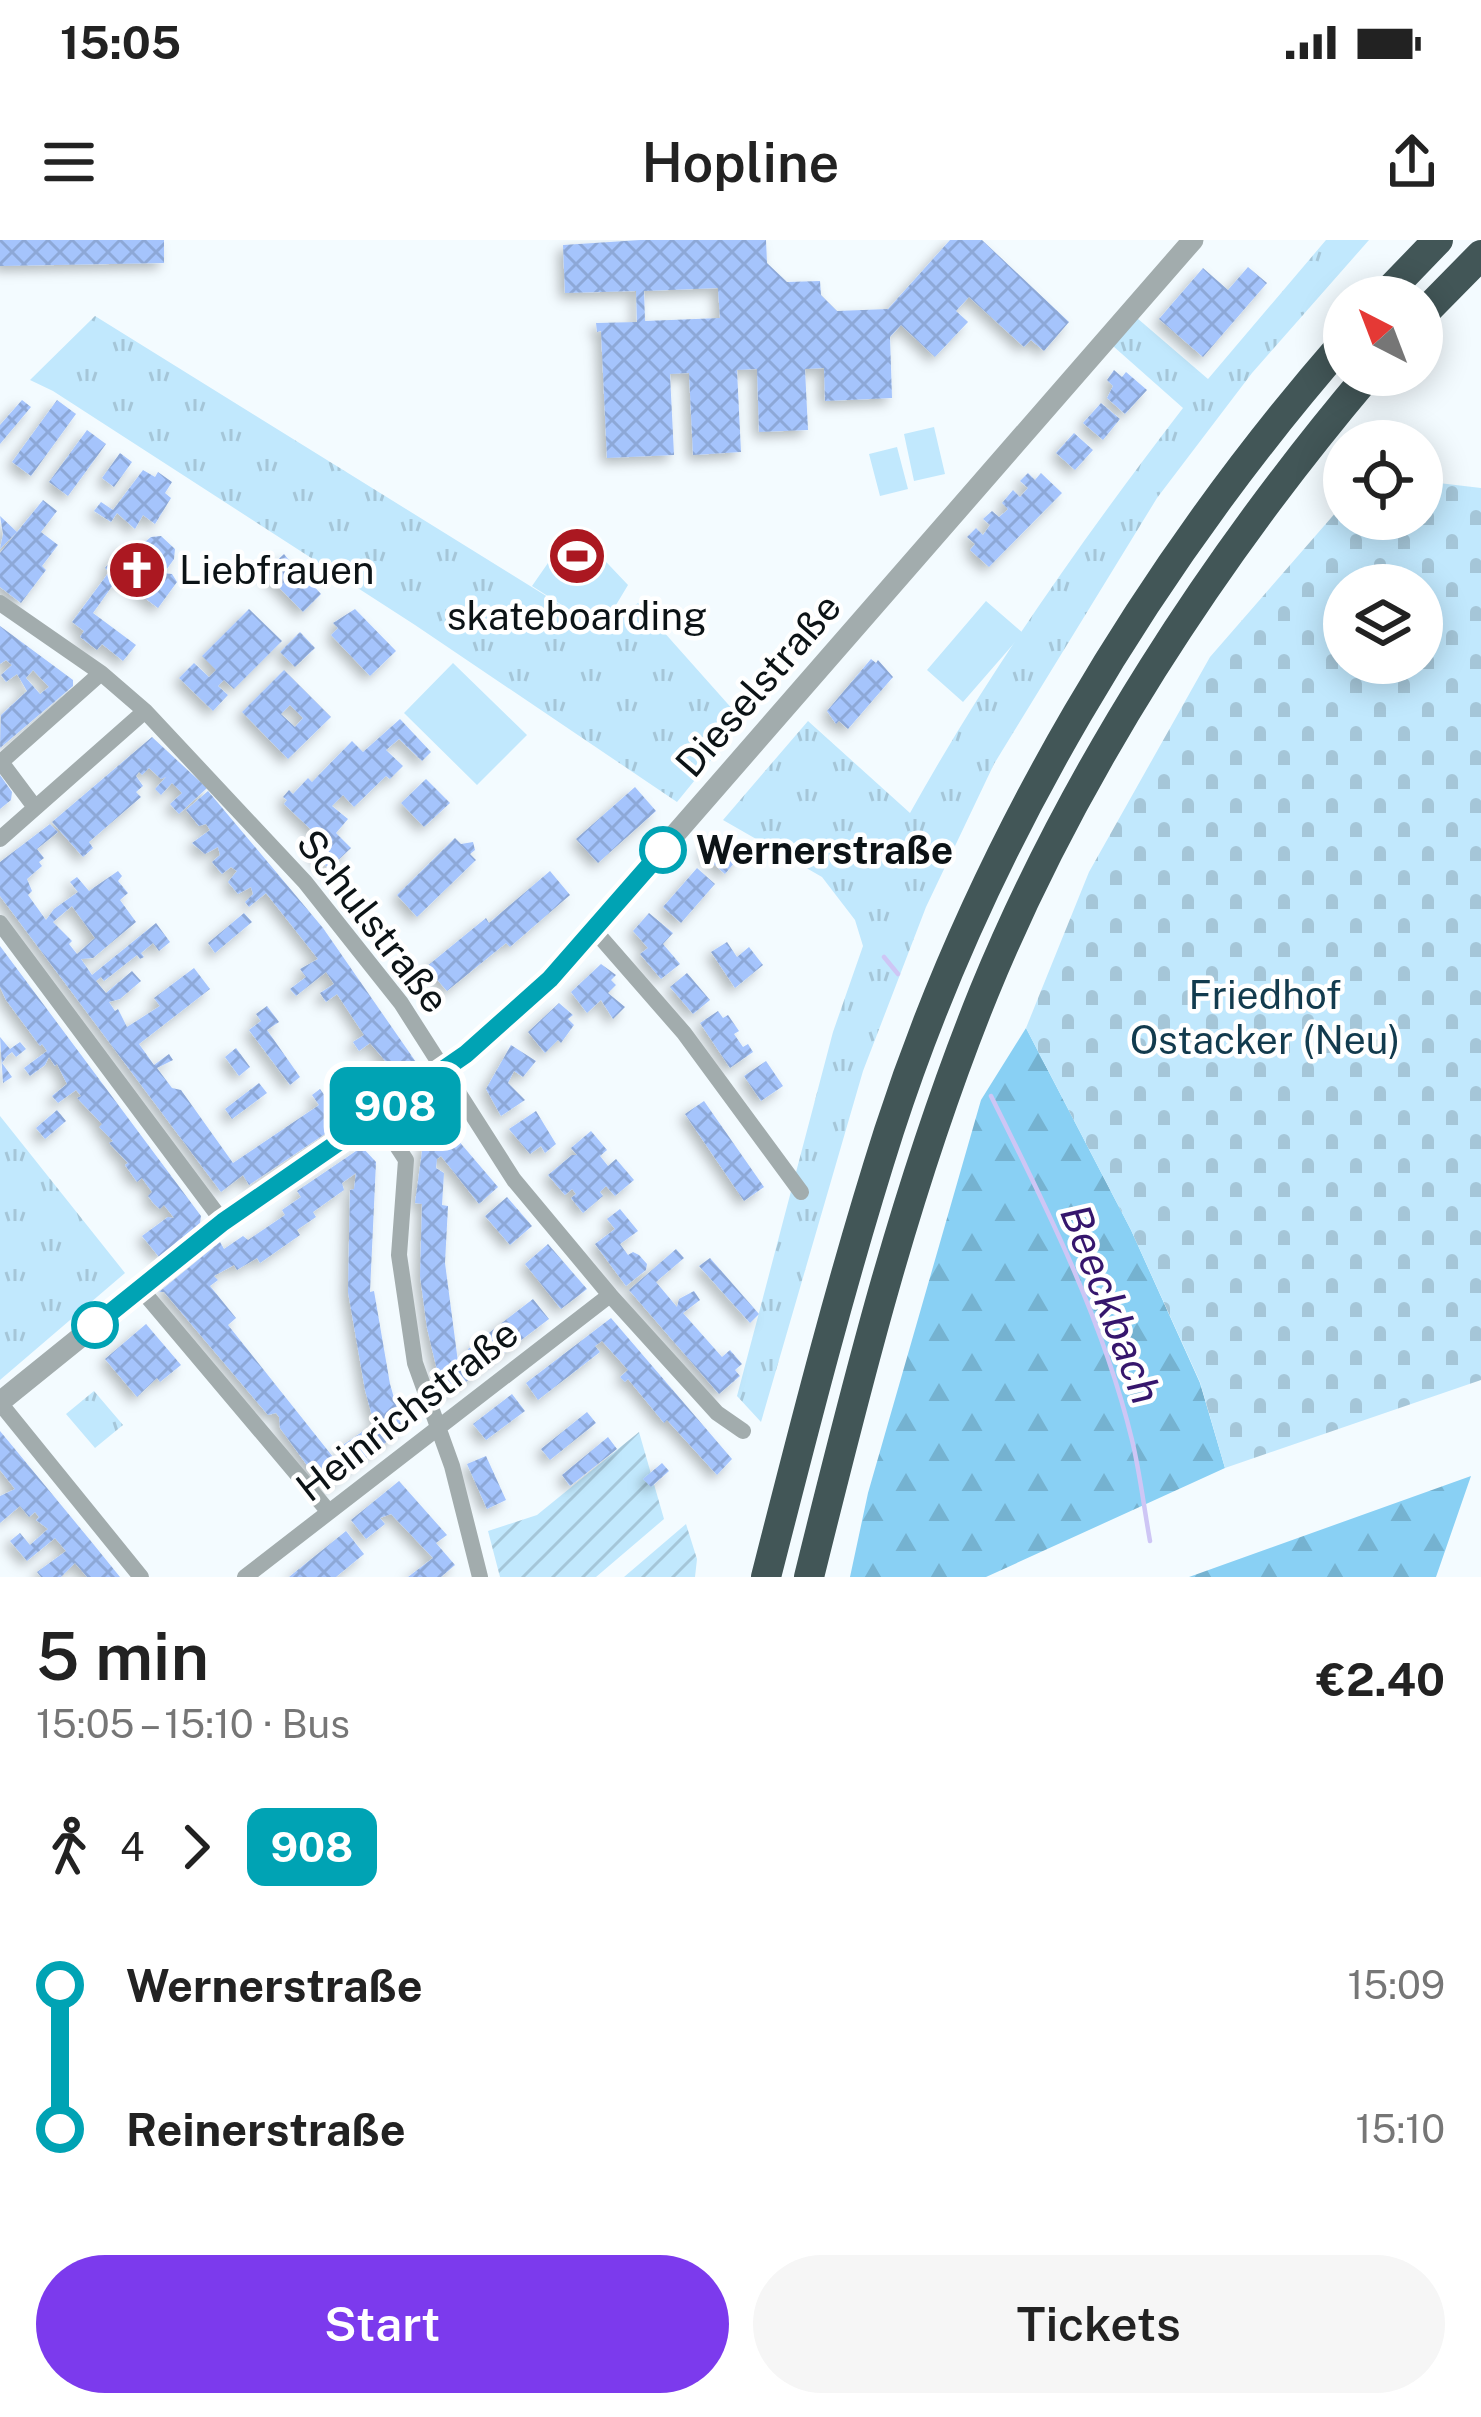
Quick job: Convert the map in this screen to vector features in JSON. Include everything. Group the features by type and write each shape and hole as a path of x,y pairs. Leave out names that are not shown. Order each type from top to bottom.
{"highway":[{"path":"1403,276 1438,240"},
{"path":"1443,294 1481,255"},
{"path":"766,1577 831,1324 890,1127 995,871 1114,651 1186,542 1323,366"},
{"path":"809,1577 869,1338 929,1141 985,991 1026,900 1151,670 1267,502 1351,396"}],"street":[{"name":"Dieselstraße","path":"0,1402 223,1222 446,1070 507,1019 595,931 1192,240"},
{"name":"Schulstraße","path":"0,603 146,710 305,882 401,1003 514,1180 610,1295 717,1412 743,1431"},
{"path":"34,806 1,762 101,673"},
{"path":"0,838 146,710"},
{"path":"0,923 223,1222"},
{"path":"595,931 684,1033 801,1192"},
{"path":"378,1117 406,1160 399,1255 402,1298 415,1363 452,1466 480,1577"},
{"path":"140,1288 329,1512"},
{"name":"Heinrichstraße","path":"245,1577 610,1295"},
{"path":"0,1402 141,1577"}],"green space":[{"path":"1326,240 1369,240 1337,276 1323,276 1323,292 1252,373 1157,498 994,764 926,907 863,1071 761,1422 737,1396 833,1032 863,946 855,920 822,877 723,820 808,721 910,813 1039,606 1183,408 1113,346 1137,318 1208,379"},
{"path":"95,316 601,630 638,603 743,721 677,802 415,625 30,380"},
{"path":"934,427 945,474 914,481 904,434"},
{"path":"897,447 908,489 880,496 869,454"},
{"name":"Friedhof Ostacker (Neu)","path":"1443,483 1481,488 1481,1380 1225,1468 1200,1382 1131,1230 1026,1028 1089,872 1210,657 1323,527 1323,540 1443,540"},
{"name":"skateboarding","path":"573,527 628,585 601,630 532,586"},
{"path":"986,601 1023,633 963,702 927,670"},
{"path":"453,663 527,735 477,785 404,713"},
{"path":"1026,1028 1131,1230 1200,1383 1225,1468 986,1577 850,1577 868,1493 981,1100"},
{"path":"0,1116 125,1273 0,1380"},
{"path":"94,1391 123,1425 95,1448 66,1414"},
{"path":"639,1432 664,1519 596,1577 500,1577 488,1531 537,1515"},
{"path":"1471,1476 1436,1577 1189,1577"},
{"path":"686,1524 697,1559 695,1577 624,1577"}],"building":[{"path":"0,240 164,240 164,263 0,266"},
{"path":"766,240 767,263 787,282 820,281 821,295 837,311 888,309 950,240 982,240 1069,322 1044,351 1031,340 1024,347 969,297 956,311 968,322 935,357 901,325 890,337 892,398 825,401 824,368 805,369 808,430 759,432 757,369 737,370 741,452 693,455 689,373 670,374 674,455 607,458 601,331 597,332 596,323 637,322 636,291 565,293 563,245","holes":["718,288 720,318 645,321 644,291"]},
{"path":"1248,267 1267,283 1203,357 1159,319 1203,268 1228,290"},
{"path":"1114,370 1122,377 1126,372 1147,390 1125,414 1107,398 1113,386 1107,380"},
{"path":"22,400 31,407 0,444 0,425"},
{"path":"57,400 76,414 31,476 12,462"},
{"path":"1101,403 1120,419 1103,440 1083,423"},
{"path":"87,430 106,444 68,496 49,482"},
{"path":"1074,433 1093,450 1075,470 1056,453"},
{"path":"120,453 132,462 114,487 102,478"},
{"path":"143,470 155,477 158,472 172,482 165,493 171,498 155,524 143,515 135,529 117,513 111,522 94,511 101,502 113,510"},
{"path":"1028,473 1035,480 1041,473 1062,493 989,567 970,550 975,544 967,537 976,528 983,535 990,525 983,519 992,511 999,517 1005,512 1008,509 1002,503 1013,490 1020,497 1028,488 1020,481"},
{"path":"43,500 57,511 41,532 58,545 21,603 0,587 0,553"},
{"path":"0,516 17,532 0,549 3,534"},
{"name":"Liebfrauen","path":"161,536 175,549 164,573 172,574 177,582 158,608 118,578 93,613 136,645 123,661 102,644 97,650 80,637 84,631 72,622 124,543 136,549 151,537"},
{"path":"284,554 313,580 321,594 303,612 264,572"},
{"path":"249,609 282,641 234,689 224,680 218,686 228,695 213,711 179,678 194,663 209,677 216,670 202,656"},
{"path":"355,609 396,651 370,676 331,635 338,628 333,623"},
{"path":"0,626 73,680 73,686 0,748 1,715 27,691 17,674 6,682 1,675 12,665 6,660 0,664","holes":["33,670 49,687 40,694 26,678"]},
{"path":"300,632 315,648 295,667 280,652"},
{"path":"871,659 878,660 893,677 848,729 839,721 836,724 827,711"},
{"path":"284,670 331,717 288,759 242,712","holes":["290,705 303,718 295,727 281,714"]},
{"path":"400,719 431,752 422,761 399,739 386,750 403,766 390,779 386,776 354,807 343,795 332,806 348,819 336,833 351,848 329,869 311,851 322,840 284,804 283,797 289,790 293,794 308,778 312,782 352,741 363,752"},
{"path":"152,737 207,788 179,814 170,804 182,793 172,783 161,795 155,789 166,777 161,779 149,768 142,775 139,772 136,776 143,786 136,792 141,797 89,842 93,848 83,857 52,822"},
{"path":"0,775 12,792 11,800 0,809"},
{"path":"426,779 450,803 424,827 401,803"},
{"path":"635,787 656,811 598,863 576,839"},
{"path":"208,791 323,928 418,1065 417,1072 249,1185 243,1175 221,1192 0,896 0,862 50,824 58,832 37,849 44,858 39,862 42,866 27,879 32,891 28,895 46,920 78,892 70,882 77,877 89,891 118,871 122,876 118,881 128,893 120,900 136,922 93,958 81,959 92,975 156,923 170,942 159,951 153,943 141,953 144,957 137,955 104,981 101,977 96,981 106,993 132,971 141,981 109,1002 127,1027 160,1006 154,998 194,968 210,989 139,1044 154,1065 169,1054 173,1060 157,1068 172,1088 181,1090 233,1163 319,1105 312,1095 320,1089 328,1100 388,1064 370,1043 359,1051 353,1042 364,1035 337,994 326,1002 320,993 334,984 326,972 296,996 290,989 306,977 300,969 318,959 266,893 249,907 245,902 253,894 251,887 238,894 228,882 237,871 231,867 222,874 212,862 220,855 218,847 205,854 192,843 210,830 206,824 199,826 186,810","holes":["72,906 95,938 77,954 69,944 72,941 53,922"]},
{"path":"716,836 740,856 725,874 701,853"},
{"path":"455,838 461,844 473,842 475,850 470,854 476,860 417,917 397,895"},
{"path":"697,868 715,884 681,923 663,907"},
{"path":"550,871 570,895 510,947 506,943 447,991 426,967 486,918 489,923"},
{"path":"244,913 252,922 215,953 208,943"},
{"path":"649,913 673,933 663,944 680,964 661,979 640,954 648,948 633,931"},
{"path":"727,942 737,957 749,947 763,965 735,988 711,952"},
{"path":"0,946 201,1216 200,1223 159,1257 142,1236 168,1217 174,1218 164,1205 160,1209 154,1204 142,1178 137,1182 76,1090 58,1103 52,1096 67,1084 57,1064 49,1057 30,1076 24,1068 47,1051 0,987"},
{"path":"601,964 616,975 611,980 616,985 608,993 625,1007 613,1019 601,1000 587,1013 571,992"},
{"path":"687,973 710,1000 693,1014 670,987"},
{"path":"559,1003 573,1015 568,1019 574,1025 561,1043 558,1040 545,1053 528,1032"},
{"path":"267,1006 279,1022 267,1030 300,1077 290,1085 249,1030 261,1021 256,1014"},
{"path":"718,1011 723,1018 728,1015 739,1031 734,1034 753,1052 730,1068 700,1023"},
{"path":"0,1037 10,1049 20,1042 26,1049 16,1057 12,1052 2,1063 12,1077 3,1083"},
{"path":"511,1045 536,1061 523,1077 514,1071 508,1083 525,1100 501,1116 486,1089"},
{"path":"236,1048 250,1067 239,1076 225,1057"},
{"path":"766,1061 783,1086 761,1101 744,1076"},
{"path":"259,1083 267,1093 232,1119 225,1109"},
{"path":"704,1101 764,1187 744,1201 685,1114"},
{"path":"57,1110 66,1121 45,1139 36,1128"},
{"path":"536,1111 556,1144 545,1153 541,1146 530,1154 509,1129"},
{"path":"445,1125 498,1187 479,1204 441,1156 437,1159 436,1168 444,1173 442,1205 448,1206 445,1263 458,1362 533,1299 549,1319 450,1394 442,1391 427,1328 420,1276 422,1204 415,1203 423,1144"},
{"path":"591,1131 607,1150 600,1156 608,1166 616,1159 634,1180 615,1196 606,1186 600,1192 603,1196 583,1213 571,1198 576,1194 572,1189 565,1195 548,1175 577,1155 571,1148"},
{"path":"362,1147 376,1162 370,1292 374,1291 403,1429 325,1490 280,1428 276,1413 268,1415 164,1292 159,1292 220,1242 224,1249 243,1236 248,1240 285,1215 282,1210 301,1197 297,1191","holes":["356,1173 350,1190 348,1292 365,1390 378,1421 340,1447 343,1451 337,1462 228,1325 236,1318 210,1286 218,1280 214,1276 257,1258 260,1263 300,1235 297,1230 316,1217 313,1212 344,1190 342,1183"]},
{"path":"507,1197 532,1226 510,1245 485,1216"},
{"path":"620,1209 638,1231 620,1244 628,1255 633,1252 647,1264 626,1286 595,1244 615,1229 607,1219"},
{"path":"548,1244 587,1289 561,1309 525,1264"},
{"path":"676,1249 684,1258 656,1282 677,1307 679,1299 694,1291 700,1300 683,1313 722,1357 730,1350 742,1364 735,1370 740,1376 719,1394 629,1290"},
{"path":"710,1258 759,1314 750,1323 699,1266"},
{"path":"611,1318 732,1459 717,1475 628,1379 625,1382 620,1377 628,1370 602,1341 595,1346 600,1352 538,1400 526,1383"},
{"path":"146,1324 181,1365 160,1382 157,1378 137,1397 105,1359"},
{"path":"512,1394 525,1411 486,1440 473,1424"},
{"path":"587,1412 596,1423 550,1460 541,1449"},
{"path":"0,1431 120,1577 87,1577 75,1563 61,1577 41,1577 37,1572 66,1551 55,1538 27,1561 10,1541 20,1533 30,1545 48,1529 36,1520 35,1512 29,1517 20,1506 0,1523 0,1496 15,1489 0,1470"},
{"path":"608,1437 617,1449 570,1486 562,1475"},
{"path":"486,1456 506,1500 487,1509 467,1464"},
{"path":"662,1463 669,1471 651,1487 643,1479"},
{"path":"399,1481 447,1535 436,1543 455,1565 441,1577 408,1577 433,1558 391,1514 380,1518 385,1524 366,1539 351,1520"},
{"path":"346,1531 364,1554 336,1577 289,1577"}],"waterway":[{"name":"Beeckbach","path":"884,957 898,974"},
{"name":"Beeckbach","path":"991,1096 1052,1222 1105,1351 1132,1440 1150,1541"}],"bus line":[{"name":"908","path":"95,1325 223,1222 466,1054 550,979 663,850"}],"place":[{"name":"skateboarding","path":"577,556"},
{"name":"Liebfrauen","path":"137,570"},
{"name":"Wernerstraße","path":"663,850"}]}
